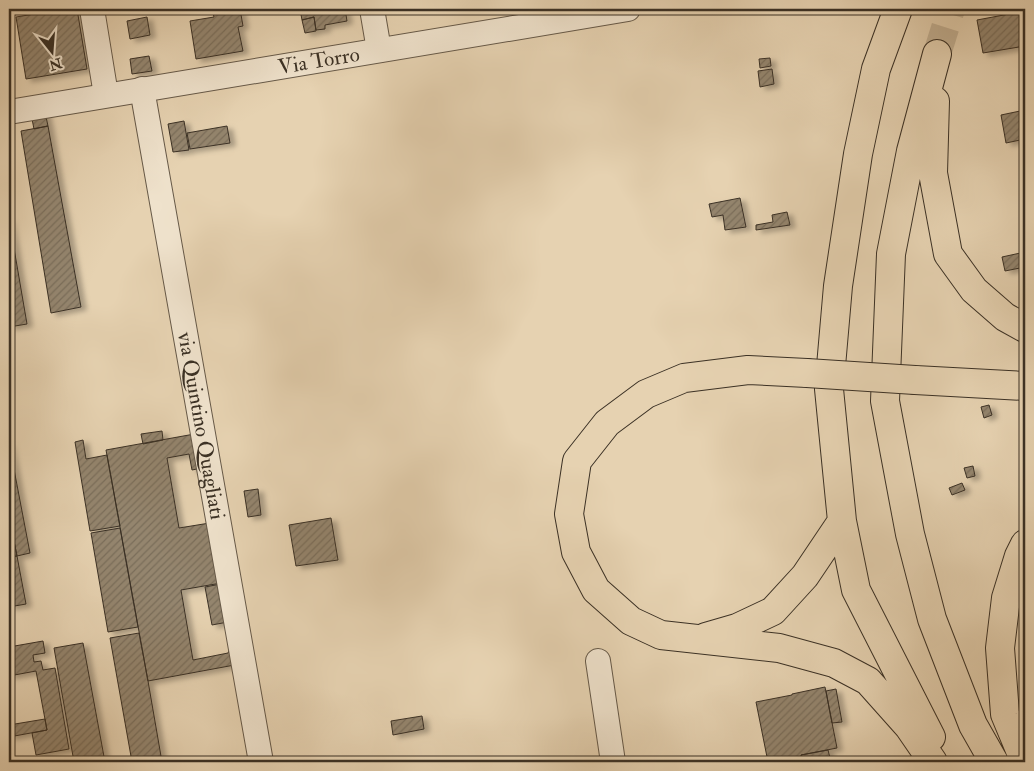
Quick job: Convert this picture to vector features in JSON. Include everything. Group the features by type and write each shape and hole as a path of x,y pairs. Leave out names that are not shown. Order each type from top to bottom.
{"highway":[{"path":"898,9 876,69 858,154 838,286 829,389 842,521 856,590 943,762"},
{"path":"994,762 973,725 932,619 910,534 885,401 891,254 911,151 937,54 933,173 948,254 974,290 1004,317 1025,328"},
{"path":"933,762 909,727 868,680 834,662 780,648 661,635 631,621 596,590 576,552 569,514 577,461 607,423 646,394 684,378 748,370 1025,386"},
{"path":"695,640 737,628 773,612 805,576 842,521"},
{"path":"1025,544 1019,556 1006,598 1000,648 1005,714 1025,762"}],"street":[{"path":"92,9 106,95"},
{"path":"372,9 380,50"},
{"name":"Via Torro","path":"9,112 628,9"},
{"name":"via Quintino Quagliati","path":"142,90 261,762"},
{"path":"598,661 613,762"}],"building":[{"path":"65,9 77,9 87,69 26,79 16,17"},
{"path":"212,9 240,9 243,26 238,27 243,51 196,59 190,21 214,17"},
{"path":"300,9 345,9 347,21 325,25 325,29 316,30 314,17 302,20"},
{"path":"1025,11 1025,46 983,53 977,20"},
{"path":"147,17 150,35 130,39 127,21"},
{"path":"314,17 316,31 305,33 302,20"},
{"path":"149,56 152,71 132,74 130,59"},
{"path":"770,58 771,66 760,68 759,59"},
{"path":"772,69 774,84 760,87 758,71"},
{"path":"1025,110 1025,139 1006,143 1001,115"},
{"path":"45,112 48,126 34,129 31,114"},
{"path":"184,121 189,150 173,152 168,124"},
{"path":"48,126 81,307 51,313 21,131"},
{"path":"227,126 230,143 190,149 187,133"},
{"path":"740,198 746,227 725,230 723,215 712,217 709,204"},
{"path":"787,212 790,225 756,230 756,225 773,222 772,215"},
{"path":"9,219 27,324 9,327"},
{"path":"1025,252 1025,267 1005,271 1002,257"},
{"path":"989,405 992,415 984,418 981,407"},
{"path":"162,431 163,440 143,444 141,434"},
{"path":"200,433 206,467 192,470 189,454 167,458 179,528 216,522 227,582 181,590 193,660 228,653 232,645 240,664 148,681 106,450"},
{"path":"83,440 86,459 107,455 120,526 90,531 75,442"},
{"path":"9,443 30,553 17,556 9,516"},
{"path":"973,466 975,476 967,478 964,468"},
{"path":"962,483 965,490 952,495 949,488"},
{"path":"258,489 261,515 248,517 244,491"},
{"path":"9,516 17,556 9,557"},
{"path":"331,518 338,560 296,566 289,525"},
{"path":"120,528 138,627 108,632 91,533"},
{"path":"17,556 26,604 9,607 9,557"},
{"path":"226,583 233,621 212,625 205,587"},
{"path":"139,633 162,762 132,762 110,638"},
{"path":"43,641 45,653 33,655 34,662 41,661 43,670 55,668 69,749 36,755 32,733 47,730 36,671 9,676 9,647"},
{"path":"83,643 105,762 74,762 54,648"},
{"path":"825,687 837,748 801,755 803,762 768,762 756,702"},
{"path":"836,689 842,722 832,723 826,691"},
{"path":"422,716 424,729 393,735 391,721"},
{"path":"45,719 47,730 9,737 9,725"},
{"path":"828,750 831,762 803,762 801,755"}],"tunnel":[{"path":"937,54 951,9"}]}
